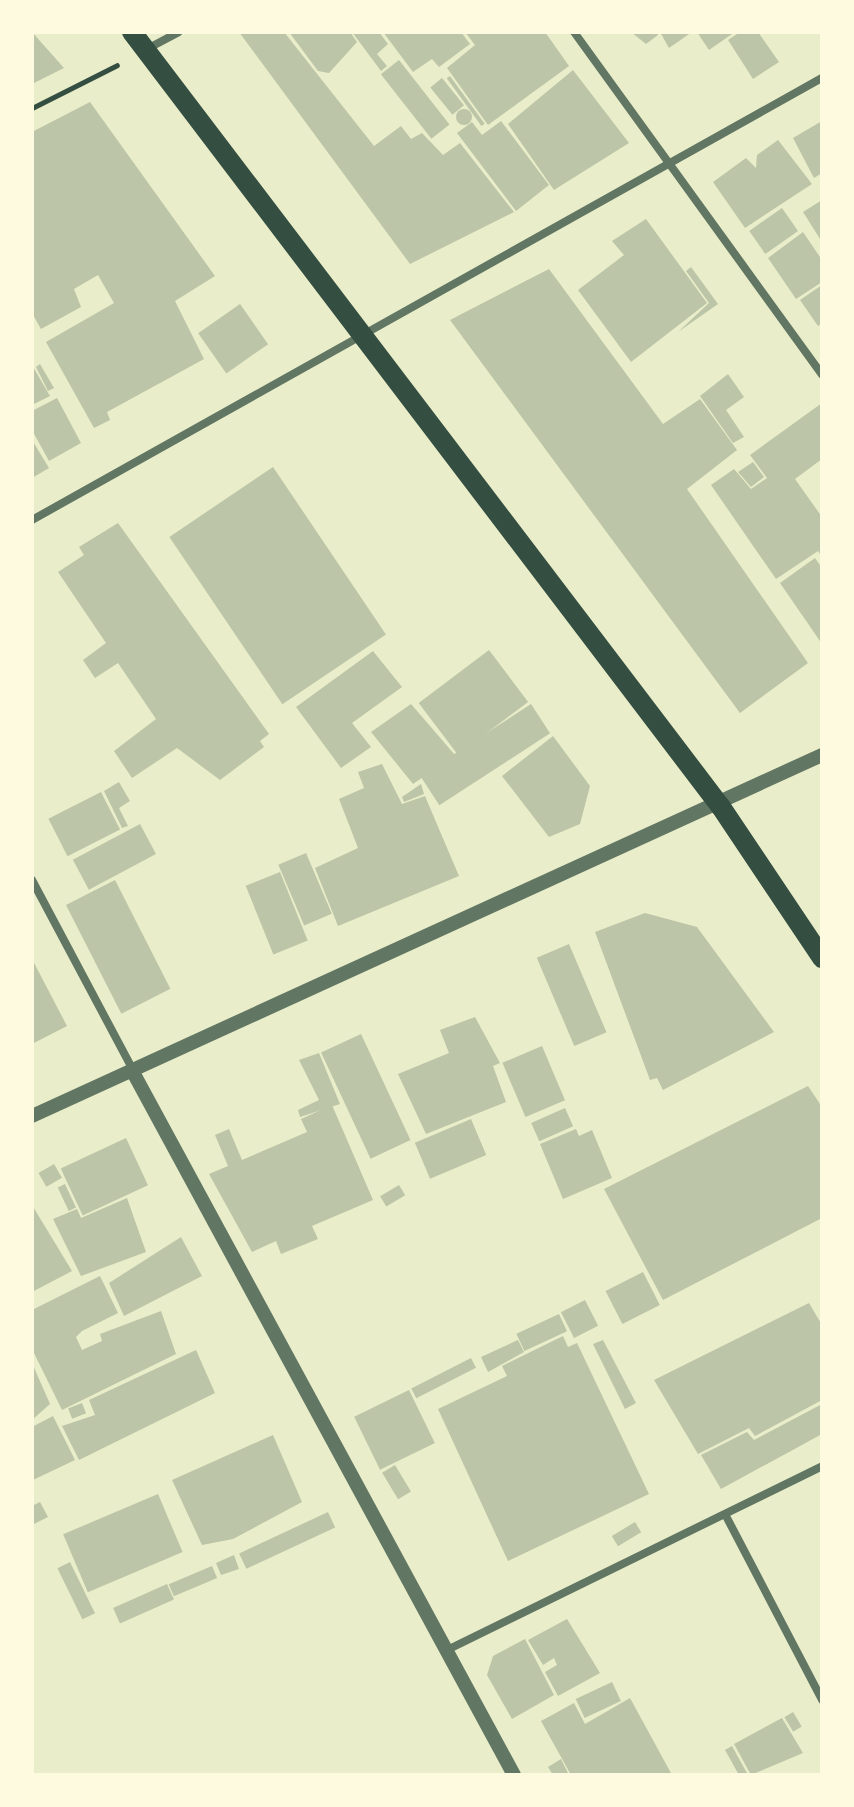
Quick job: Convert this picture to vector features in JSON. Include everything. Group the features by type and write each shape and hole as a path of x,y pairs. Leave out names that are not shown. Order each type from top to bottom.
{"main road":[{"path":"132,32 364,333 721,807 822,958"}],"street":[{"path":"145,50 179,32"},
{"path":"574,32 822,375"},
{"path":"32,520 822,78"},
{"path":"32,1116 134,1074 721,807 822,755"},
{"path":"32,880 514,1775"},
{"path":"447,1650 726,1516 822,1466"},
{"path":"726,1516 822,1700"}],"path":[{"path":"32,108 145,50"}],"building":[{"path":"32,32 64,68 32,84"},
{"path":"239,32 284,32 374,146 401,126 411,139 422,133 443,155 460,143 514,212 410,264"},
{"path":"289,32 350,32 357,42 329,73 318,71"},
{"path":"352,32 379,32 388,44 377,54 387,66 381,71"},
{"path":"383,32 461,32 470,44 439,67 432,59 413,72"},
{"path":"465,32 545,32 569,66 488,125 447,68 475,45"},
{"path":"631,32 657,32 658,35 646,44"},
{"path":"660,32 692,32 669,48"},
{"path":"697,32 735,32 709,50"},
{"path":"740,32 758,32 779,62 753,79 728,40"},
{"path":"399,60 449,125 431,139 381,74"},
{"path":"573,70 629,143 554,190 508,124"},
{"path":"450,76 485,124 481,126 447,78"},
{"path":"442,78 464,105 452,115 430,87"},
{"path":"90,102 215,276 175,301 204,359 107,412 110,420 94,428 46,342 114,303 98,275 74,289 81,307 41,329 32,313 32,132"},
{"path":"464,109 470,111 470,123 464,125 458,123 456,117 458,111"},
{"path":"501,121 549,185 516,211 457,133 472,122 482,135"},
{"path":"822,121 822,173 814,178 793,138"},
{"path":"778,140 812,184 745,228 713,182 746,158 756,168 757,155"},
{"path":"822,200 822,242 803,212"},
{"path":"782,208 798,231 765,254 749,231"},
{"path":"646,219 707,303 631,362 578,290 624,255 612,241"},
{"path":"803,232 822,260 822,282 796,299 768,258"},
{"path":"691,267 718,304 678,332 709,303 686,271"},
{"path":"549,269 663,424 700,399 737,450 687,489 808,663 740,713 450,320"},
{"path":"822,285 822,323 818,326 800,300"},
{"path":"240,304 268,344 226,373 198,333"},
{"path":"40,364 54,388 48,391 36,367"},
{"path":"32,365 50,396 32,405"},
{"path":"728,374 744,397 726,410 744,437 733,443 700,396"},
{"path":"57,398 81,443 49,461 32,430 32,411"},
{"path":"822,403 822,459 795,479 822,517 822,557 818,551 776,579 711,485 734,469 751,489 767,478 750,455"},
{"path":"32,440 49,468 32,478"},
{"path":"753,462 764,477 751,487 738,472"},
{"path":"273,467 386,634 282,704 169,537"},
{"path":"118,523 269,734 260,741 264,747 220,780 177,748 132,778 114,751 156,719 118,663 95,678 83,660 106,643 58,572 84,555 79,547"},
{"path":"815,558 822,568 822,644 780,583"},
{"path":"489,650 528,702 458,755 419,703"},
{"path":"373,651 402,687 352,723 371,747 341,768 296,707"},
{"path":"411,704 455,755 413,784 371,732"},
{"path":"531,704 550,733 439,805 420,776"},
{"path":"553,736 590,786 580,824 549,837 502,776"},
{"path":"382,764 402,804 425,796 459,876 338,926 315,868 358,848 339,799 364,788 358,772"},
{"path":"119,782 130,801 119,808 128,826 122,828 104,791"},
{"path":"421,784 424,794 404,802 402,797"},
{"path":"101,792 120,829 67,856 48,819"},
{"path":"140,824 156,854 89,890 73,860"},
{"path":"306,853 332,914 304,925 278,865"},
{"path":"280,872 308,941 273,954 246,886"},
{"path":"115,880 170,989 121,1014 66,905"},
{"path":"645,913 697,927 774,1032 663,1090 657,1078 650,1080 595,932"},
{"path":"569,944 607,1032 574,1046 537,958"},
{"path":"32,959 67,1026 32,1044"},
{"path":"475,1017 500,1063 493,1066 506,1102 426,1134 398,1074 449,1053 440,1030"},
{"path":"361,1034 410,1140 371,1159 321,1053"},
{"path":"542,1046 565,1100 525,1117 502,1063"},
{"path":"319,1053 340,1104 300,1117 298,1110 319,1100 299,1060"},
{"path":"808,1086 822,1107 822,1218 663,1300 604,1189"},
{"path":"332,1105 373,1200 312,1226 318,1239 281,1254 276,1241 252,1252 209,1174 228,1166 215,1135 229,1129 242,1160 307,1132 301,1119"},
{"path":"565,1108 573,1126 539,1141 531,1123"},
{"path":"471,1119 486,1155 430,1179 415,1143"},
{"path":"576,1129 579,1136 592,1130 612,1178 563,1199 540,1144"},
{"path":"126,1138 148,1185 83,1216 61,1168"},
{"path":"54,1164 62,1178 46,1187 38,1173"},
{"path":"65,1184 76,1208 69,1211 58,1187"},
{"path":"399,1185 405,1195 386,1207 380,1196"},
{"path":"127,1198 146,1252 81,1276 53,1219 77,1209 81,1218"},
{"path":"32,1205 72,1271 32,1292"},
{"path":"181,1237 202,1276 124,1316 109,1283"},
{"path":"643,1272 660,1305 622,1324 606,1291"},
{"path":"100,1276 118,1313 76,1337 82,1350 102,1341 100,1334 161,1311 176,1354 62,1410 32,1349 32,1310"},
{"path":"585,1300 598,1326 574,1338 561,1312"},
{"path":"809,1303 822,1325 822,1400 755,1436 749,1428 698,1454 654,1380"},
{"path":"559,1314 567,1331 524,1351 516,1334"},
{"path":"563,1336 568,1347 577,1343 649,1494 508,1561 438,1409 507,1376 502,1366"},
{"path":"518,1340 524,1352 488,1372 481,1357"},
{"path":"603,1340 636,1403 625,1409 593,1344"},
{"path":"196,1350 215,1393 79,1460 62,1426 95,1415 89,1400"},
{"path":"471,1358 476,1368 416,1398 411,1388"},
{"path":"32,1363 50,1404 32,1420"},
{"path":"409,1390 435,1443 380,1470 354,1417"},
{"path":"82,1403 86,1413 72,1419 68,1409"},
{"path":"822,1404 822,1434 721,1489 701,1455 747,1432 754,1440"},
{"path":"53,1416 75,1460 33,1480 32,1427"},
{"path":"273,1435 302,1502 233,1539 202,1545 172,1480"},
{"path":"395,1465 411,1492 398,1499 382,1473"},
{"path":"158,1494 183,1552 88,1592 63,1534"},
{"path":"40,1502 48,1517 32,1525 32,1506"},
{"path":"328,1512 335,1527 246,1569 239,1553"},
{"path":"635,1522 641,1532 618,1546 612,1536"},
{"path":"234,1555 239,1569 221,1575 216,1563"},
{"path":"70,1562 95,1613 82,1619 57,1568"},
{"path":"212,1566 217,1578 174,1596 169,1584"},
{"path":"167,1584 174,1600 120,1624 113,1608"},
{"path":"567,1619 600,1673 558,1696 545,1672 557,1665 554,1658 543,1665 528,1640"},
{"path":"525,1639 554,1695 512,1719 487,1675 493,1656"},
{"path":"612,1682 621,1701 585,1718 576,1699"},
{"path":"630,1698 672,1775 571,1775 541,1721 574,1703 585,1724"},
{"path":"793,1712 802,1727 793,1732 784,1717"},
{"path":"782,1718 803,1753 751,1775 734,1744"},
{"path":"732,1746 748,1775 739,1775 725,1750"},
{"path":"561,1759 569,1775 553,1775 548,1767"}]}
